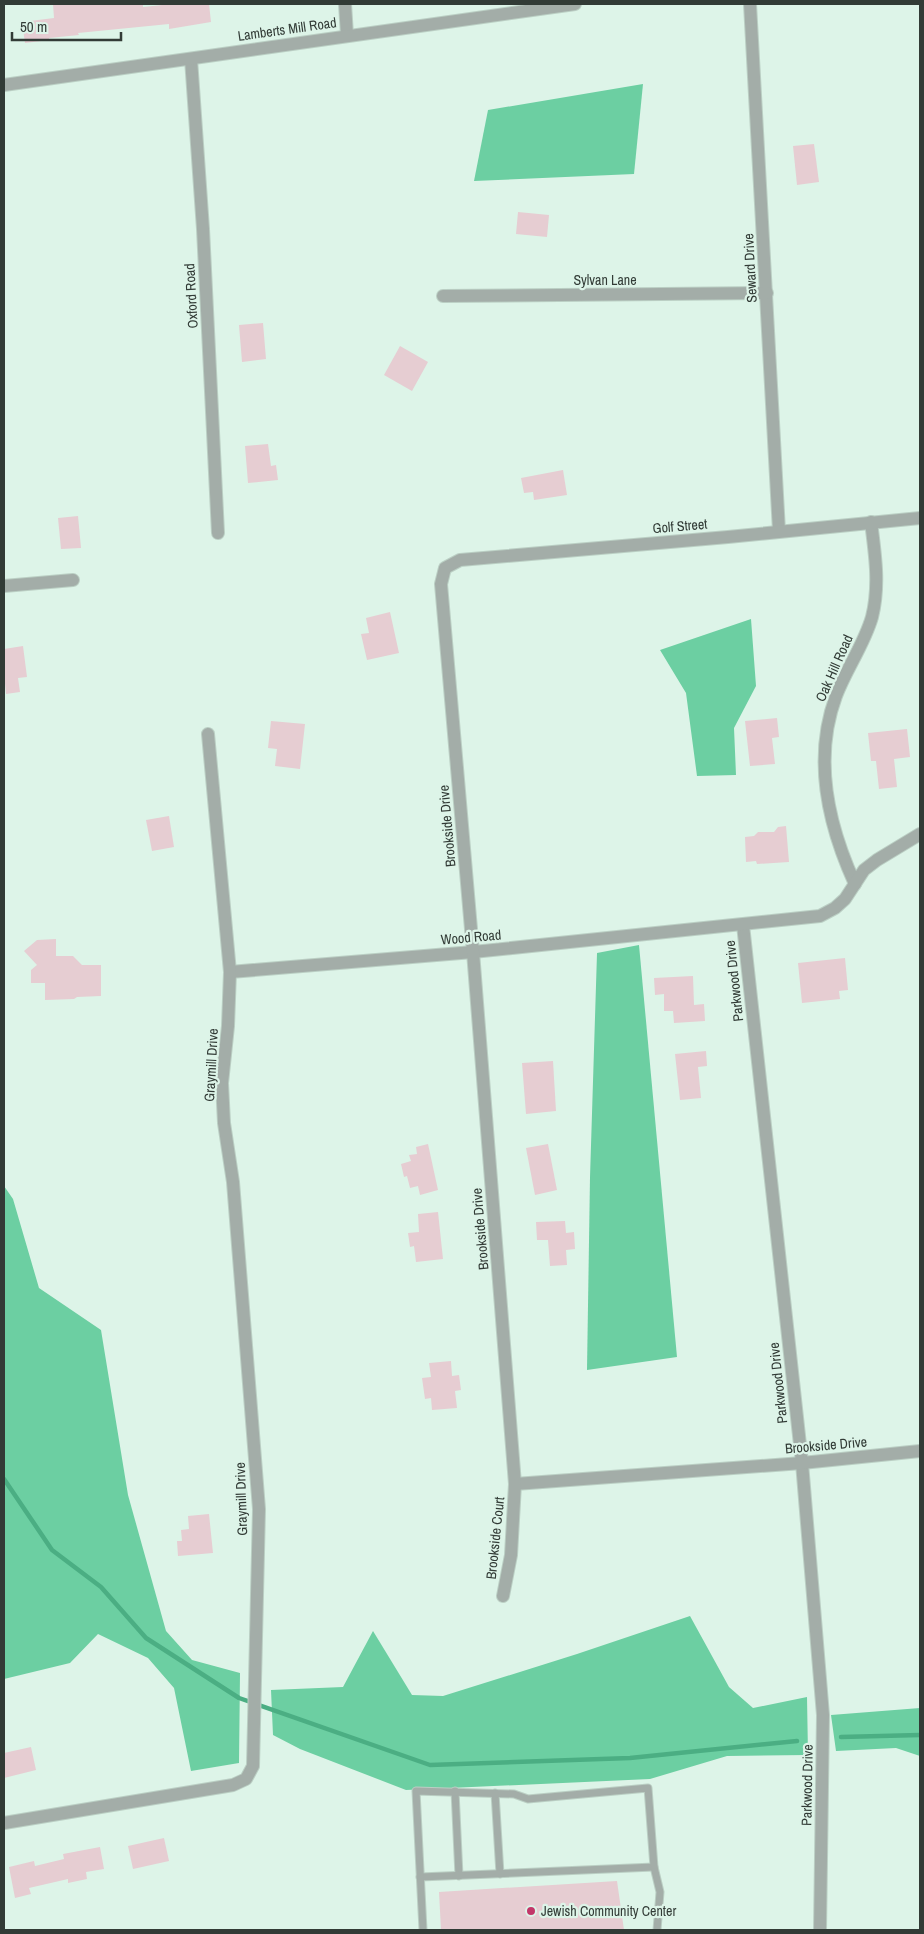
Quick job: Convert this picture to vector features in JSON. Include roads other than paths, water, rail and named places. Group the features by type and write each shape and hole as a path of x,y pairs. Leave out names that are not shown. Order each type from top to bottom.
{"street":[{"path":"345,4 347,36"},
{"name":"Lamberts Mill Road","path":"4,86 545,6 575,4"},
{"name":"Seward Drive","path":"750,4 779,531"},
{"name":"Oxford Road","path":"191,59 203,229 218,532"},
{"name":"Sylvan Lane","path":"442,296 767,293"},
{"name":"Golf Street","path":"445,568 460,560 920,518"},
{"name":"Oak Hill Road","path":"855,884 843,858 832,818 824,768 824,749 830,714 837,694 864,639 872,617 876,592 876,575 871,522"},
{"name":"Brookside Drive","path":"445,568 441,584 473,952 515,1484 802,1463 920,1451"},
{"path":"4,586 72,580"},
{"path":"208,734 230,972"},
{"name":"Wood Road","path":"230,972 473,952 820,916 835,908 845,899 864,870 920,834"},
{"name":"Parkwood Drive","path":"743,925 802,1463 823,1715 820,1930"},
{"name":"Graymill Drive","path":"4,1823 213,1789 241,1782 250,1774 254,1721 259,1509 233,1182 224,1124 222,1083 228,1026 230,972"},
{"name":"Brookside Court","path":"503,1596 511,1555 515,1484"}],"lane":[{"path":"422,1930 416,1791 514,1794 528,1799 648,1788 654,1867 660,1892 657,1930"},
{"path":"455,1791 459,1876"},
{"path":"496,1793 500,1874"},
{"path":"420,1877 654,1867"}],"waterway":[{"path":"4,1479 52,1550 101,1587 146,1638 239,1698 430,1765 630,1758 797,1741"},
{"path":"841,1737 920,1735"}],"place":[{"name":"Jewish Community Center","path":"531,1911"}]}
